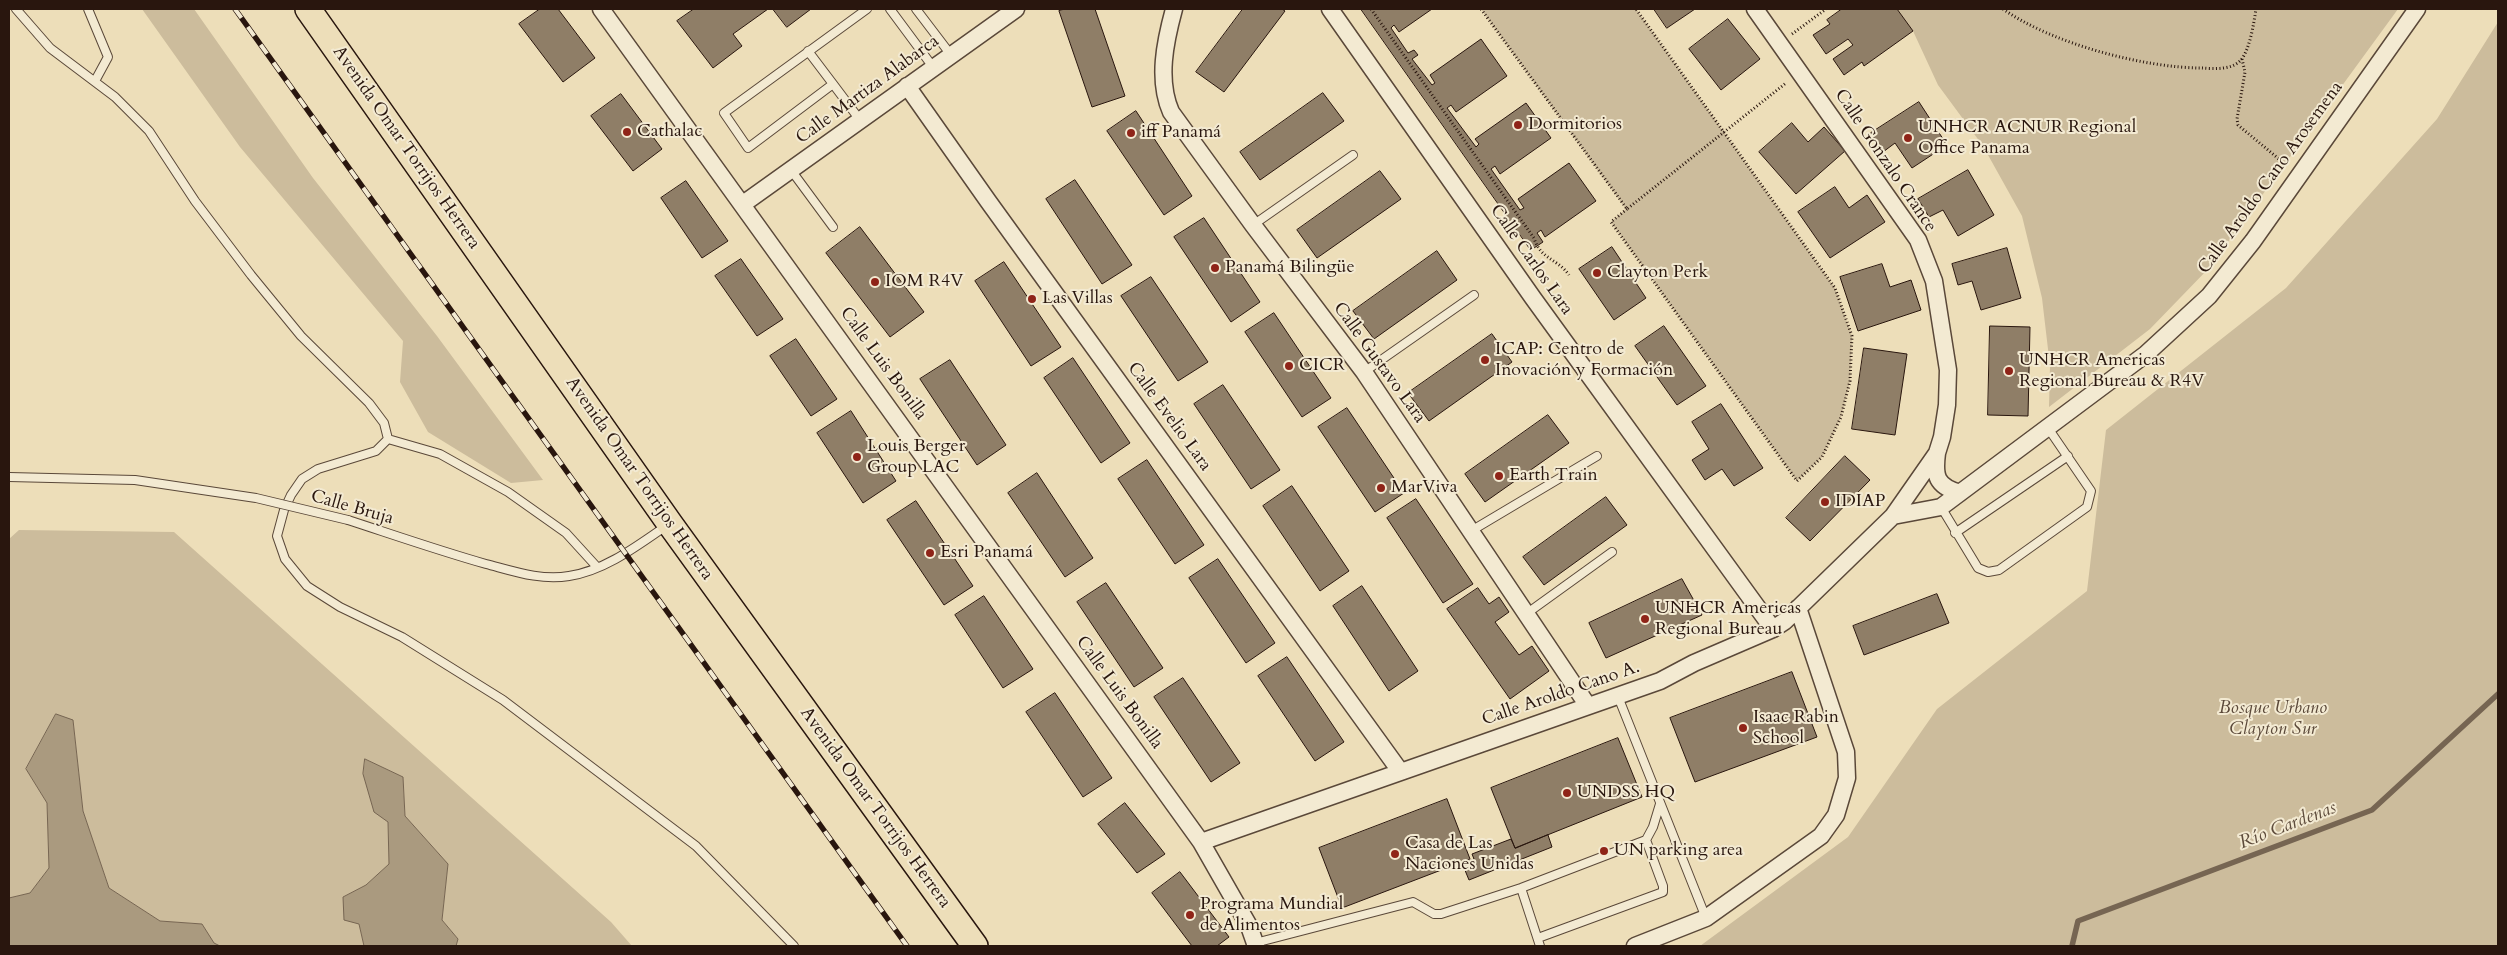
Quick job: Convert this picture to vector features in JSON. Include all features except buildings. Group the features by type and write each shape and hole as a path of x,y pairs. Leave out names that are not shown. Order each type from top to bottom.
{"main road":[{"name":"Avenida Omar Torrijos Herrera","path":"308,9 670,524 975,946"}],"street":[{"name":"Calle Luis Bonilla","path":"601,9 1201,842 1249,926 1256,945"},
{"name":"Calle Martiza Alabarca","path":"743,204 1016,9"},
{"name":"Calle Gustavo Lara","path":"1174,9 1167,34 1164,57 1164,82 1167,102 1177,122 1364,372 1588,706"},
{"name":"Calle Carlos Lara","path":"1330,9 1533,298 1773,629"},
{"name":"Calle Gonzalo Crance","path":"1755,9 1918,240 1934,280 1948,370 1947,406 1942,437 1936,453 1893,516"},
{"name":"Calle Aroldo Cano Arosemena","path":"1893,516 1941,507 2146,354 2209,296 2253,241 2417,9"},
{"name":"Calle Evelio Lara","path":"908,86 988,201 1400,771"},
{"path":"1936,453 1935,471 1941,484 1947,489 1960,493"},
{"name":"Calle Aroldo Cano A.","path":"1201,842 1588,706 1617,694 1660,681 1694,663 1773,629 1785,621 1893,516"},
{"path":"1635,946 1706,918 1821,836 1836,815 1847,778 1846,752 1798,608"}],"lane":[{"path":"16,9 50,48 71,66 95,81 115,97 149,131 195,201 251,275 302,336 374,410 384,423 388,440"},
{"path":"88,9 108,57 95,81"},
{"path":"833,84 748,148 724,113 867,9"},
{"path":"890,9 933,67"},
{"path":"916,9 950,55"},
{"path":"808,51 860,120"},
{"path":"1253,226 1353,155"},
{"path":"791,170 833,227"},
{"path":"1364,372 1474,295"},
{"path":"1941,507 1978,568 1988,572 1999,570 2087,507 2092,491 2048,428"},
{"path":"388,440 440,454 508,492 566,532 597,567"},
{"path":"388,440 376,451 318,469 302,479 284,510 278,536 286,560 307,586 340,607 402,637 503,700 696,846 794,946"},
{"path":"1471,531 1597,456"},
{"path":"1955,532 2068,456"},
{"name":"Calle Bruja","path":"9,477 134,480 256,498 348,520 458,556 529,576 569,576 597,567 625,554 670,524"},
{"path":"1526,614 1612,552"},
{"path":"1617,694 1706,918"},
{"path":"1256,945 1413,902 1434,914 1441,914 1522,888 1646,840 1653,827 1660,804"},
{"path":"1538,938 1663,892 1663,886 1646,840"},
{"path":"1522,888 1540,946"}],"path":[{"path":"1371,9 1534,238 1538,248 1550,260 1563,266 1569,275"},
{"path":"1481,9 1627,209"},
{"path":"1636,9 1724,131 1835,288 1852,336 1851,378 1841,417 1822,457 1797,481 1611,222 1724,131 1800,72"},
{"path":"1779,43 1826,9"},
{"path":"2003,9 2032,26 2079,43 2150,64 2217,69 2232,66 2242,59"},
{"path":"2256,9 2251,34 2242,59 2245,72 2237,119 2238,125 2287,165"}],"green space":[{"path":"142,9 194,9 313,178 437,336 543,480 511,483 428,432 400,382 403,341 240,147"},
{"path":"1481,9 1636,9 1835,288 1852,336 1850,381 1841,417 1822,457 1797,481 1611,222 1626,209"},
{"path":"1897,9 2398,9 2209,268 2150,329 2049,407 2050,366 2042,298 2022,216 1983,146 1938,85 1913,31"},
{"name":"Bosque Urbano Clayton Sur","path":"2498,22 2498,946 1700,946 1848,837 1937,709 2087,591 2106,430 2286,288 2437,119"},
{"path":"19,530 174,532 611,922 632,946 456,946 458,939 442,920 448,864 405,816 403,777 365,759 363,774 388,821 389,864 366,885 343,897 359,924 364,946 220,946 214,944 202,924 160,921 109,888 83,811 73,720 26,769 47,803 49,868 30,893 9,898 9,539"}],"shaded area":[{"path":"56,714 73,720 83,811 109,888 160,921 202,924 214,943 220,946 9,946 9,898 30,893 49,868 47,803 26,769"},
{"path":"365,759 403,777 405,816 448,864 442,920 458,939 456,946 364,946 359,924 344,920 343,897 366,885 389,864 388,822 374,812 363,774"}],"waterway":[{"name":"Río Cardenas","path":"2072,946 2078,921 2372,810 2498,694"}],"railway":[{"path":"235,9 907,946"}],"place":[{"name":"Dormitorios","path":"1518,125"},
{"name":"Cathalac","path":"627,132"},
{"name":"iff Panamá","path":"1131,133"},
{"name":"UNHCR ACNUR Regional Office Panama","path":"1908,138"},
{"name":"Panamá Bilingüe","path":"1215,268"},
{"name":"Clayton Perk","path":"1597,273"},
{"name":"IOM R4V","path":"875,282"},
{"name":"Las Villas","path":"1032,299"},
{"name":"ICAP: Centro de Inovación y Formación","path":"1485,360"},
{"name":"CICR","path":"1289,366"},
{"name":"UNHCR Americas Regional Bureau & R4V","path":"2009,371"},
{"name":"Louis Berger Group LAC","path":"857,457"},
{"name":"Earth Train","path":"1499,476"},
{"name":"MarViva","path":"1381,488"},
{"name":"IDIAP","path":"1825,502"},
{"name":"Esri Panamá","path":"930,553"},
{"name":"UNHCR Americas Regional Bureau","path":"1645,619"},
{"name":"Isaac Rabin School","path":"1743,728"},
{"name":"UNDSS HQ","path":"1567,793"},
{"name":"UN parking area","path":"1604,851"},
{"name":"Casa de Las Naciones Unidas","path":"1395,854"},
{"name":"Programa Mundial de Alimentos","path":"1190,915"}]}
